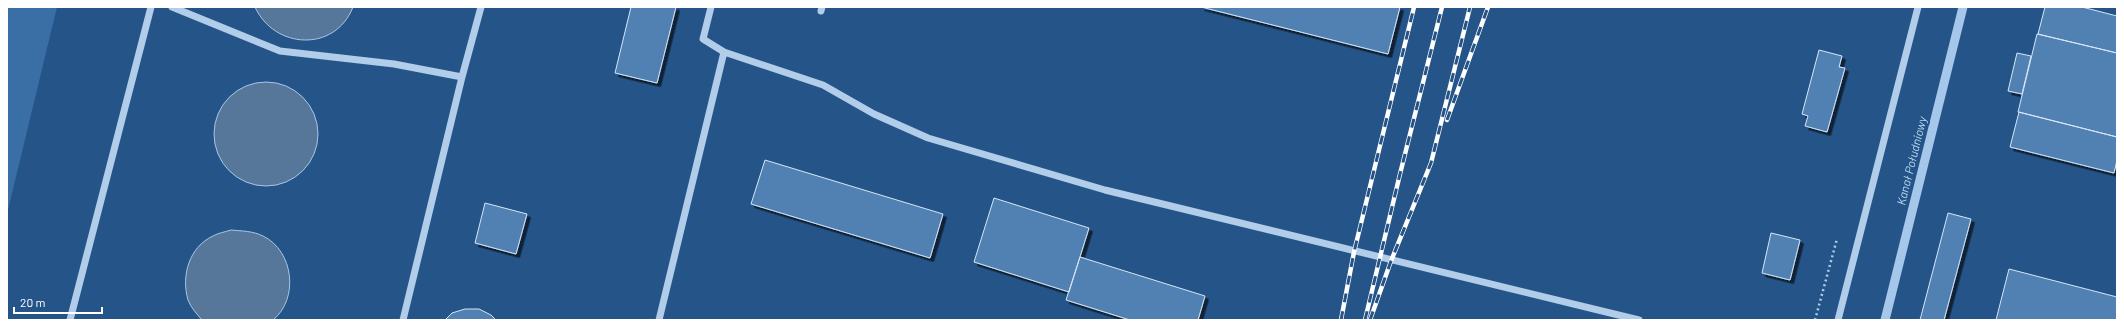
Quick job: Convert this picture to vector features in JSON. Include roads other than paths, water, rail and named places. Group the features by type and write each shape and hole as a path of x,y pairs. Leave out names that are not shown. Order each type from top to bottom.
{"lane":[{"path":"70,320 151,7"},
{"path":"172,7 280,51 394,64 462,77"},
{"path":"403,320 462,77 481,7"},
{"path":"711,7 703,39 724,52 823,85 874,114 928,138 1083,184 1391,261 1639,320"},
{"path":"1838,320 1918,7"},
{"path":"659,320 724,52"}],"waterway":[{"name":"Kanał Południowy","path":"1885,320 1963,7"}],"railway":[{"path":"1341,320 1354,252 1414,7"},
{"path":"1365,320 1442,7"},
{"path":"1370,320 1391,261 1431,163 1470,7"},
{"path":"1447,120 1488,7"}]}
